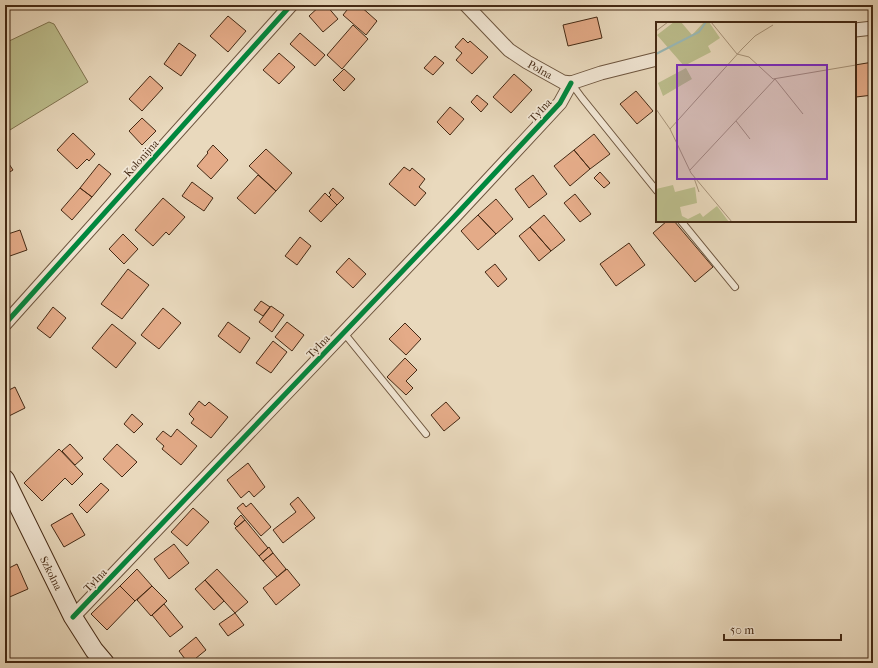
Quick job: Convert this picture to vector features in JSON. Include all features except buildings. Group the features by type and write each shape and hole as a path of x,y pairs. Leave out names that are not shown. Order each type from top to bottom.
{"street":[{"name":"Kolonijna","path":"5,324 291,5"},
{"name":"Polna","path":"466,5 509,50 552,77 563,82 571,83"},
{"path":"856,30 873,28"},
{"path":"571,83 601,73 656,59"},
{"name":"Tylna","path":"73,617 454,218 560,103 571,83"},
{"name":"Szkolna","path":"5,479 73,617 99,659"}],"lane":[{"path":"571,83 656,190"},
{"path":"682,222 735,287"},
{"path":"344,333 426,434"}],"green space":[{"path":"49,22 54,24 88,82 5,133 5,43"}],"cycle path":[{"path":"5,324 291,5"},
{"path":"73,617 453,218 560,103 571,83"}]}
